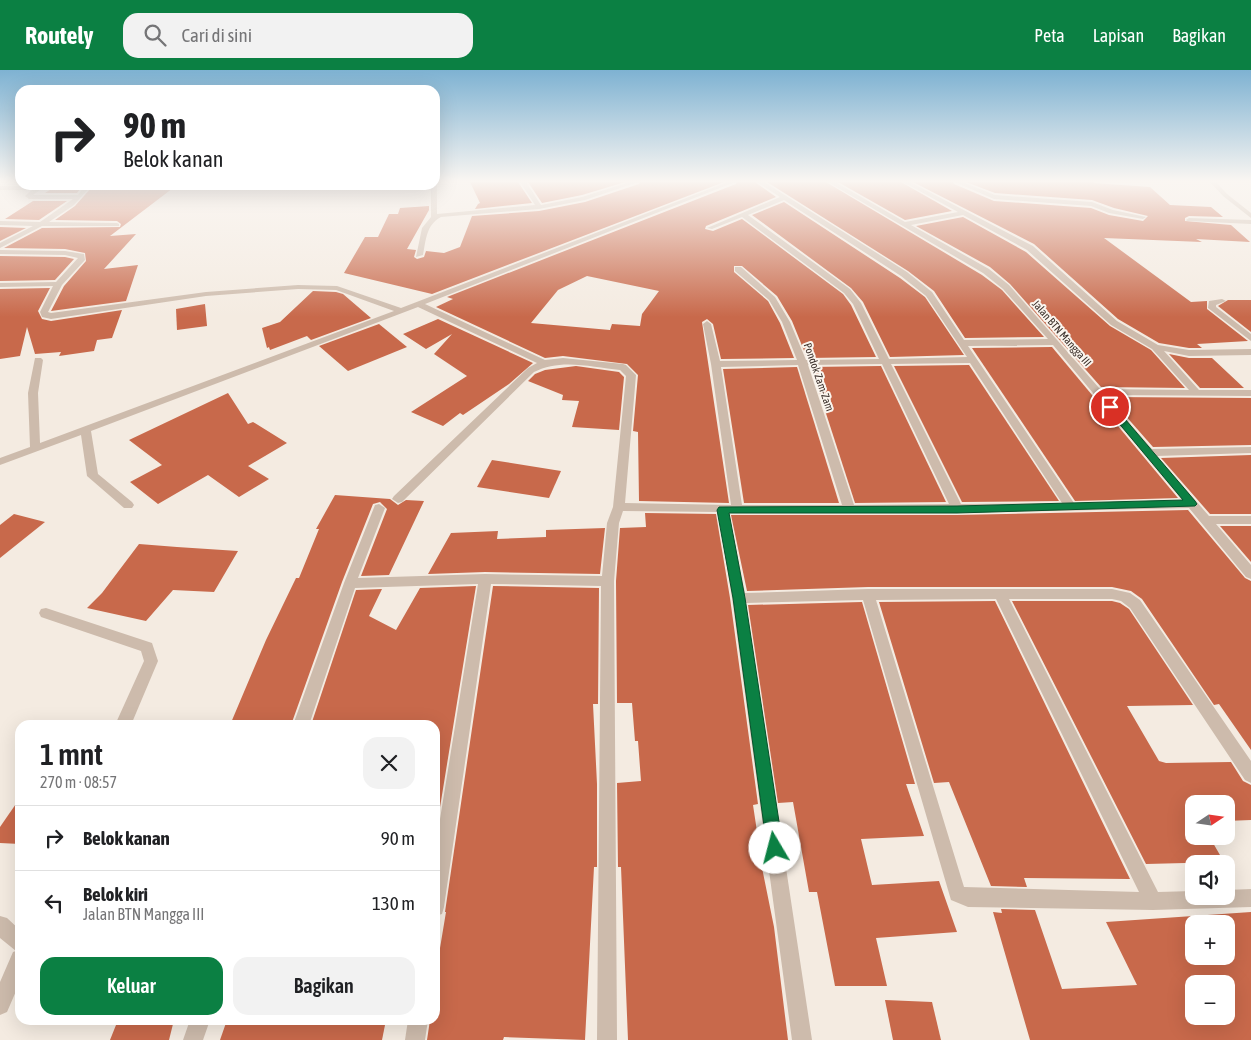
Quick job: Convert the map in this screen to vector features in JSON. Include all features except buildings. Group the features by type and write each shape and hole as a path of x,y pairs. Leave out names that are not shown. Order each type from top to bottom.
{"street":[{"path":"0,246 32,227"},
{"path":"419,255 426,227"},
{"path":"0,462 401,311 609,227"},
{"path":"761,227 847,291 857,303 957,509"},
{"path":"829,227 929,294 1071,507"},
{"name":"Jalan BTN Mangga III","path":"911,227 986,271 1006,287 1098,392 1251,574"},
{"path":"991,227 1030,248 1114,323 1155,347 1196,393"},
{"path":"0,252 65,253 81,256 82,258 58,284 44,312 45,316 142,305 206,294 298,287 337,288 401,311"},
{"name":"Pondok Zam-Zam","path":"738,269 755,283 777,306 786,322 802,362 849,509"},
{"path":"0,285 58,284"},
{"path":"1222,301 1212,304 1212,308 1251,338"},
{"path":"418,304 544,362"},
{"path":"707,324 716,364 739,598 802,1040"},
{"path":"962,343 1055,342"},
{"path":"1155,347 1189,353 1251,352"},
{"path":"35,450 32,393 38,360"},
{"path":"716,364 973,360"},
{"path":"398,499 531,370 544,362 558,361 623,366 631,375 619,507 613,523 608,581 607,1040"},
{"path":"1098,392 1251,393"},
{"path":"86,430 93,476 128,505"},
{"path":"1148,452 1251,450"},
{"path":"619,507 957,509 1192,504"},
{"path":"303,720 350,583 379,508"},
{"path":"1204,520 1251,520"},
{"path":"350,583 485,580 608,581"},
{"path":"440,874 485,580"},
{"path":"739,598 868,594 1112,594 1131,600 1251,775"},
{"path":"868,594 957,894 968,898 1153,901 1251,898"},
{"path":"1000,594 1153,901"},
{"path":"46,613 147,647 151,661 125,720"},
{"path":"0,925 15,938"},
{"path":"0,1005 15,970"},
{"path":"193,1040 198,1025"},
{"path":"415,1040 417,1025"}],"route":[{"path":"775,848 739,598 723,510 957,509 1192,504 1110,407"}]}
